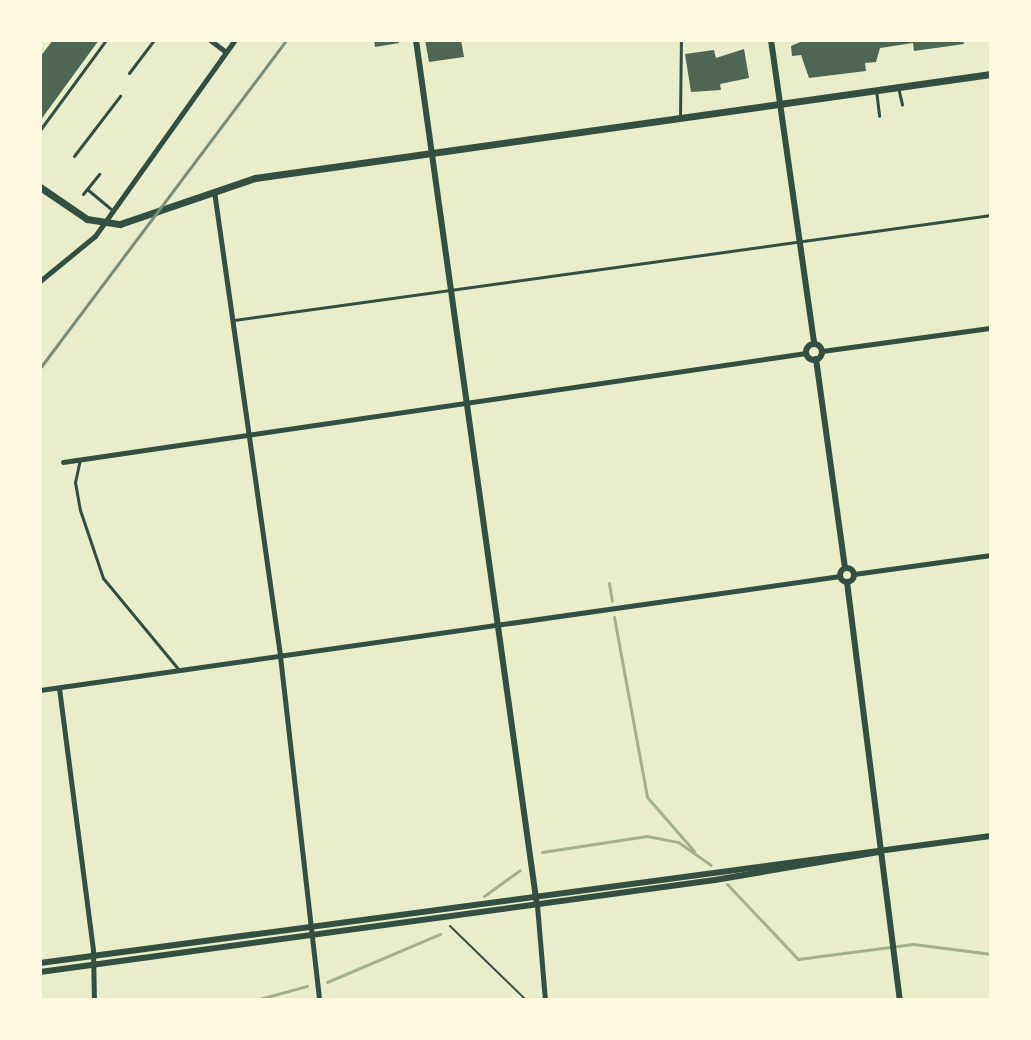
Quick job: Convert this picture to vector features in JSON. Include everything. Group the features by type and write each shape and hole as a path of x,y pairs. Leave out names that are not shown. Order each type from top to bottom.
{"main road":[{"path":"40,187 77,214 103,225 153,214 255,178 991,74"}],"street":[{"path":"210,40 226,52"},
{"path":"40,281 103,225 111,209 235,40"},
{"path":"416,40 536,895 545,1000"},
{"path":"771,40 814,344 822,351"},
{"path":"214,190 280,656 319,1000"},
{"path":"840,576 845,567 816,359 822,351 991,328"},
{"path":"806,353 814,344"},
{"path":"63,462 806,353 816,359"},
{"path":"847,582 854,574 991,555"},
{"path":"845,567 854,574"},
{"path":"40,690 840,576 847,582 900,1000"},
{"path":"59,688 92,956 94,1000"},
{"path":"40,963 991,836"},
{"path":"40,972 866,858 883,850"}],"lane":[{"path":"40,130 106,40"},
{"path":"129,73 154,40"},
{"path":"680,117 681,40"},
{"path":"898,87 902,105"},
{"path":"876,90 879,116"},
{"path":"74,156 120,96"},
{"path":"83,194 99,174"},
{"path":"87,189 111,209"},
{"path":"234,320 991,215"},
{"path":"80,459 75,482 97,564 124,609 179,670"}],"path":[{"path":"448,917 450,929 526,1000"}],"building":[{"path":"53,40 99,40 40,121 40,57"},
{"path":"374,40 398,40 399,43 375,47"},
{"path":"425,40 461,40 464,57 429,62"},
{"path":"805,40 963,40 964,44 914,51 913,43 880,48 876,62 865,63 866,71 809,78 801,55 792,56 791,46"},
{"path":"744,49 749,78 720,84 721,90 691,92 685,54 714,50 716,58"}],"waterway":[{"path":"609,583 612,601"},
{"path":"614,617 647,797 694,851"},
{"path":"542,852 647,836 678,842 711,865"},
{"path":"484,896 520,870"},
{"path":"727,884 798,959 913,944 991,954"},
{"path":"327,982 440,934"},
{"path":"256,1000 307,986"}],"railway":[{"path":"40,368 286,40"}]}
